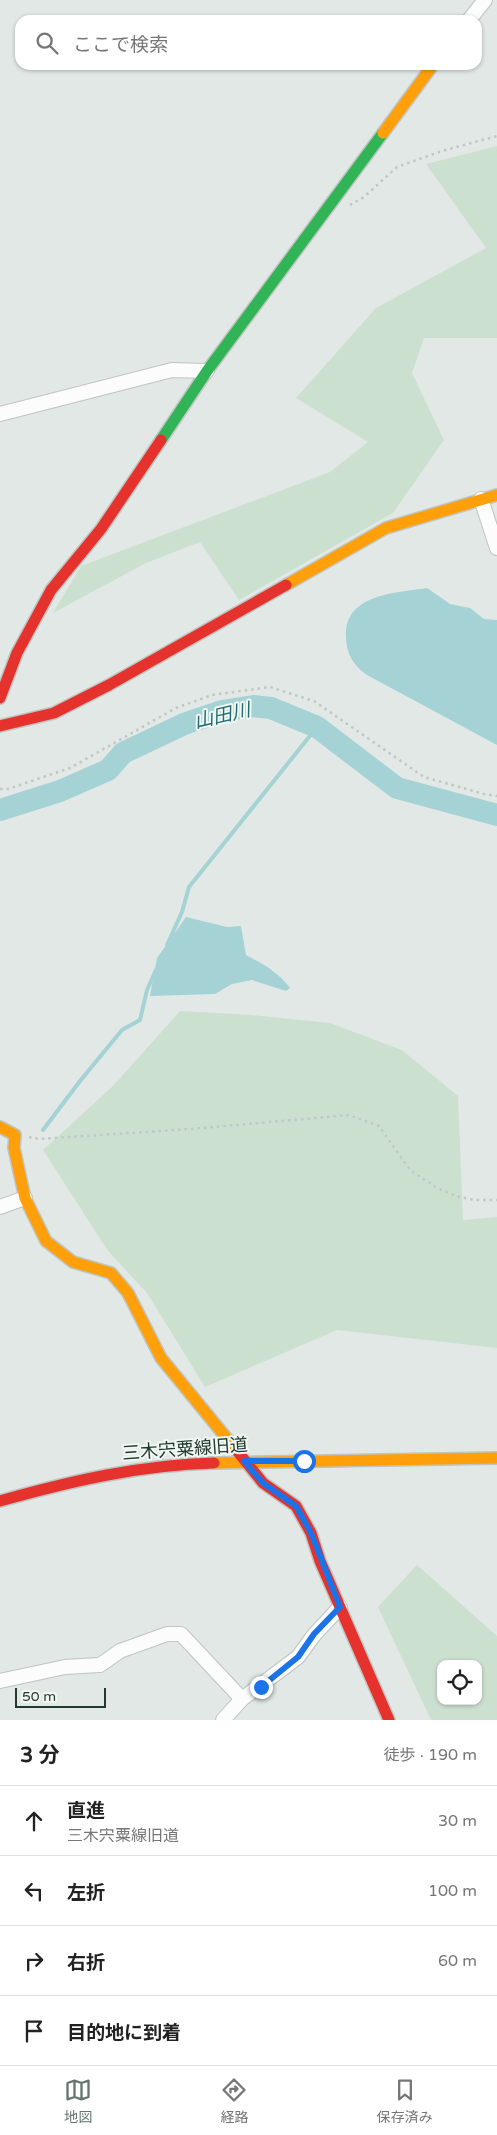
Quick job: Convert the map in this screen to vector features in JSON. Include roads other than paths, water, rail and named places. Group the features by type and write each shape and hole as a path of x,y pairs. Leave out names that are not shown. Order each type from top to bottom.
{"street":[{"path":"473,15 485,0"},
{"path":"0,698 17,653 51,590 101,529 207,371 429,70"},
{"path":"0,414 172,370 207,371"},
{"path":"0,726 54,713 62,709 222,622 386,528 497,495"},
{"path":"481,499 497,548"},
{"path":"0,1127 15,1135 14,1148 25,1198 46,1241 73,1262 111,1273 128,1293 160,1358 263,1483 296,1506 311,1533 340,1607 389,1720"},
{"path":"0,1207 25,1198"},
{"name":"三木宍粟線旧道","path":"0,1501 61,1484 117,1472 178,1464 244,1461 497,1458"},
{"path":"223,1720 242,1699 298,1657 314,1634 340,1607"},
{"path":"0,1681 65,1667 100,1666 120,1651 167,1634 181,1634 242,1699"}],"water":[{"path":"427,588 450,604 470,608 484,619 497,620 497,745 367,675 351,659 347,648 346,636 348,622 354,611 374,598 387,594"},
{"path":"186,917 227,927 241,926 246,955 275,973 290,988 286,991 252,980 232,984 215,994 150,996 157,958"}],"waterway":[{"name":"山田川","path":"0,810 60,791 108,770 123,753 184,724 222,711 253,706 271,708 317,727 397,788 497,815"},
{"path":"167,945 182,912 189,887 317,727"},
{"path":"43,1130 122,1030 140,1020 147,990 156,970"}]}
